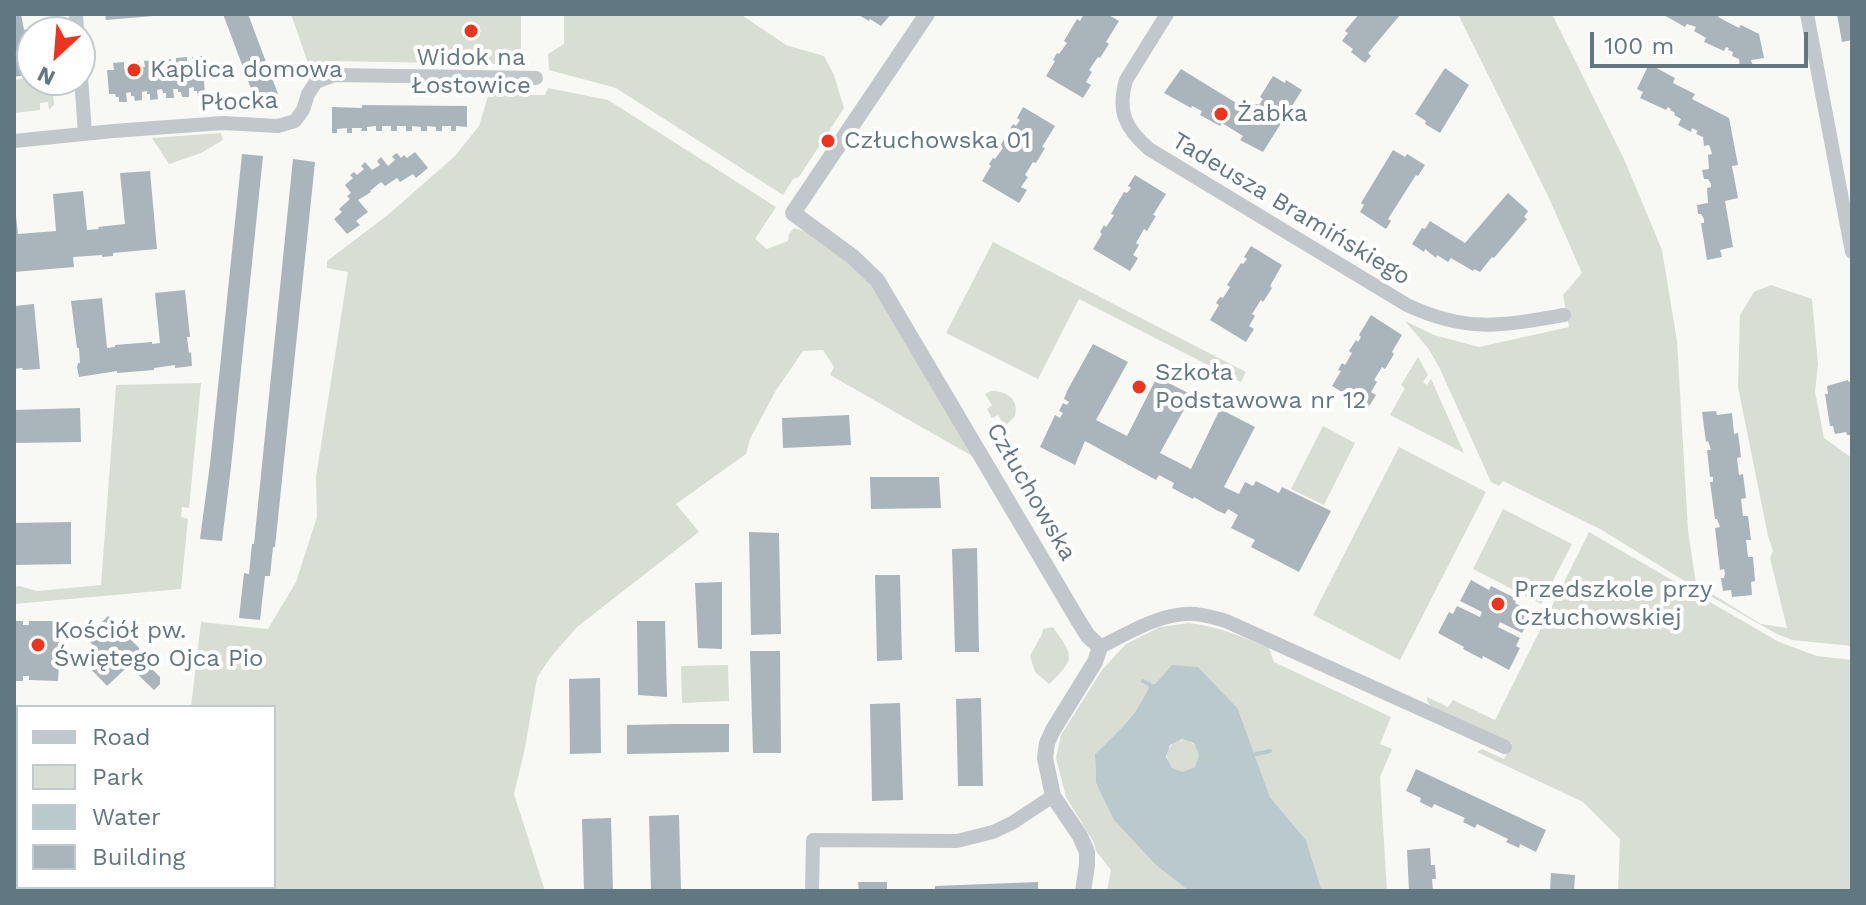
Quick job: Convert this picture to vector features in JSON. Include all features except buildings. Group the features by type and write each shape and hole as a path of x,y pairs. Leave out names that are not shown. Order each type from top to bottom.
{"street":[{"name":"Człuchowska","path":"927,14 793,213 853,257 877,280 1078,620 1100,647"},
{"name":"Tadeusza Bramińskiego","path":"1167,14 1126,80 1123,91 1126,123 1135,137 1149,149 1407,305 1437,318 1458,323 1499,325 1564,315"},
{"path":"1807,14 1852,252"},
{"name":"Płocka","path":"14,141 223,123 278,126 295,121 316,82 335,75 536,78"},
{"path":"82,96 85,134"},
{"path":"1083,891 1087,852 1053,796 1045,758 1047,743 1095,662 1100,647 1156,620 1194,614 1226,621 1505,747"},
{"path":"812,891 813,840 957,841 993,832 1053,796"}],"green space":[{"path":"291,14 521,14 521,51 508,63 501,64 327,61 310,69"},
{"path":"564,14 740,14 786,45 824,56 834,75 844,108 799,177 793,179 783,195 616,88 549,70 548,54 564,44"},
{"path":"1458,14 1552,14 1624,159 1662,250 1677,341 1688,530 1696,584 1761,624 1787,628 1770,558 1773,551 1738,387 1740,315 1754,292 1771,285 1812,299 1818,364 1815,392 1824,438 1852,458 1852,646 1792,640 1775,633 1600,529 1503,481 1499,486 1491,482 1440,369 1428,348 1405,321 1434,335 1479,347 1569,327 1563,295 1582,273 1548,196"},
{"path":"14,80 16,96 53,96 54,105 49,110 48,102 40,103 40,110 14,113"},
{"path":"548,88 608,100 776,207 755,239 767,249 788,241 794,228 804,231 855,268 889,313 974,457 830,375 834,367 823,350 803,351 775,392 750,439 746,454 676,504 699,532 577,627 537,678 514,794 545,891 172,891 276,889 276,705 191,705 201,622 268,629 296,582 317,517 316,477 348,272 327,268 327,261 389,214 455,156 479,126 489,93 505,91 511,95 545,95"},
{"path":"221,133 223,140 201,153 169,164 152,138"},
{"path":"993,242 1246,372 1241,382 1079,299 1038,379 946,333"},
{"path":"1418,357 1428,375 1423,382 1427,385 1431,379 1464,453 1390,415 1405,388 1401,385"},
{"path":"201,383 189,508 182,507 181,517 188,519 181,589 14,604 14,587 37,591 101,585 116,385"},
{"path":"992,391 1003,393 1014,401 1015,416 1005,426 998,415 992,418 987,409 992,405 985,394"},
{"path":"1323,426 1355,443 1324,505 1291,489"},
{"path":"1399,447 1486,492 1400,660 1313,615"},
{"path":"1503,509 1572,544 1541,604 1473,569"},
{"path":"1589,532 1779,642 1817,656 1852,660 1852,891 1618,891 1620,839 1583,802 1477,752 1482,749 1504,759 1512,743 1431,706 1427,701 1427,697 1448,707 1453,700 1495,720"},
{"path":"1189,623 1221,630 1269,648 1274,662 1391,717 1380,744 1392,749 1380,777 1387,891 1322,891 1306,840 1270,797 1238,709 1172,666 1148,689 1147,696 1115,736 1095,754 1096,784 1157,866 1189,891 1107,891 1111,870 1096,851 1066,797 1056,758 1061,735 1102,670 1126,644 1160,627"},
{"path":"1053,627 1065,644 1069,657 1064,668 1049,684 1035,672 1030,656 1043,629"},
{"path":"728,665 729,701 682,703 681,666"},
{"path":"1183,740 1195,744 1199,756 1195,768 1183,772 1171,768 1167,756 1171,744"}],"water":[{"path":"1172,665 1198,667 1238,709 1270,797 1306,840 1322,891 1189,891 1157,866 1114,820 1096,783 1095,754 1127,722 1150,685 1155,684","holes":["1182,739 1194,743 1199,755 1195,767 1183,772 1172,768 1166,757 1170,745"]}],"waterway":[{"path":"1143,681 1150,685"},
{"path":"1256,754 1270,751"}],"place":[{"name":"Widok na Łostowice","path":"471,31"},
{"name":"Kaplica domowa","path":"134,70"},
{"name":"Żabka","path":"1221,114"},
{"name":"Człuchowska 01","path":"828,141"},
{"name":"Szkoła Podstawowa nr 12","path":"1139,387"},
{"name":"Przedszkole przy Człuchowskiej","path":"1498,604"},
{"name":"Kościół pw. Świętego Ojca Pio","path":"38,645"}]}
